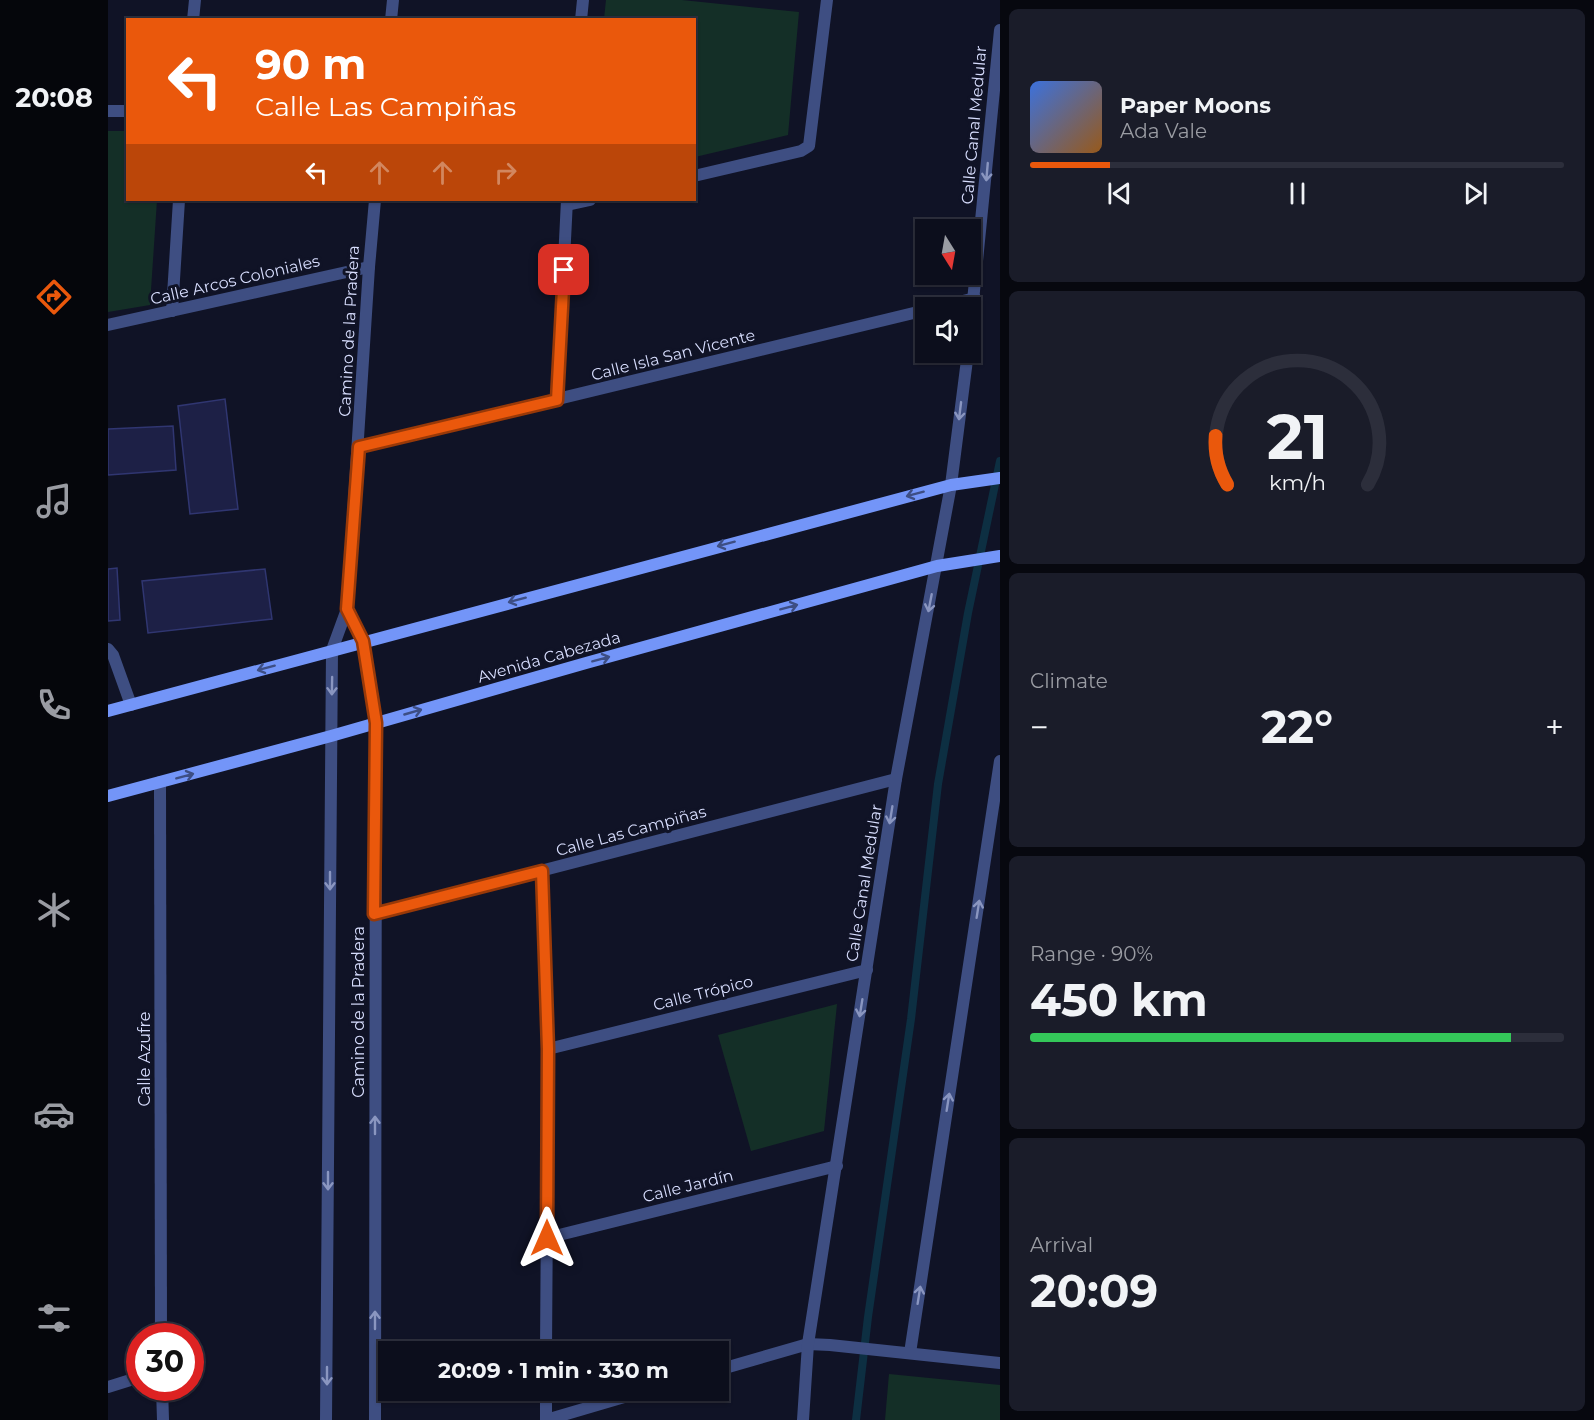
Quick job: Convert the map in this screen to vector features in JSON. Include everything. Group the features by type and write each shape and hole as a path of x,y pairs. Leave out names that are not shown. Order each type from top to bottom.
{"main road":[{"path":"108,711 951,485 1000,478"},
{"name":"Avenida Cabezada","path":"108,796 331,736 937,566 1000,556"}],"street":[{"path":"193,18 195,0"},
{"path":"391,18 393,0"},
{"path":"581,18 583,0"},
{"path":"696,176 807,148 810,142 827,0"},
{"name":"Calle Canal Medular","path":"975,297 1000,30"},
{"path":"108,111 126,111"},
{"path":"172,311 179,201"},
{"name":"Camino de la Pradera","path":"326,1420 332,650 347,609 375,201"},
{"path":"557,400 567,202"},
{"name":"Calle Arcos Coloniales","path":"108,325 369,267"},
{"name":"Calle Isla San Vicente","path":"359,447 915,313"},
{"name":"Calle Canal Medular","path":"803,1420 808,1344 896,779 951,485 967,363"},
{"name":"Camino de la Pradera","path":"347,609 363,641 376,723 375,1420"},
{"path":"108,649 113,655 131,705"},
{"path":"910,1353 1000,761"},
{"name":"Calle Las Campiñas","path":"374,914 896,779"},
{"name":"Calle Azufre","path":"160,782 161,1323"},
{"path":"542,871 548,1049 546,1341"},
{"name":"Calle Trópico","path":"548,1049 867,970"},
{"name":"Calle Jardín","path":"547,1238 837,1166"},
{"path":"729,1367 808,1344 1000,1363"},
{"path":"108,1387 126,1381"},
{"path":"162,1401 163,1420"},
{"path":"546,1401 546,1420 611,1401"}],"green space":[{"path":"606,0 682,0 799,12 788,135 696,157 696,18 604,18"},
{"path":"108,131 126,131 126,201 157,201 150,305 108,312"},
{"path":"837,1004 824,1131 751,1151 718,1035"},
{"path":"889,1374 1000,1385 1000,1420 885,1420"}],"building":[{"path":"225,399 238,509 190,514 178,406"},
{"path":"173,426 176,470 108,475 108,429"},
{"path":"117,568 120,620 108,621 108,569"},
{"path":"265,569 272,619 148,633 142,581"}],"waterway":[{"path":"856,1420 868,1317 911,1019 938,784 968,613 1000,461"}],"route":[{"path":"547,1238 548,1049 542,871 374,914 376,723 363,641 347,609 359,447 557,400 564,270"}]}
